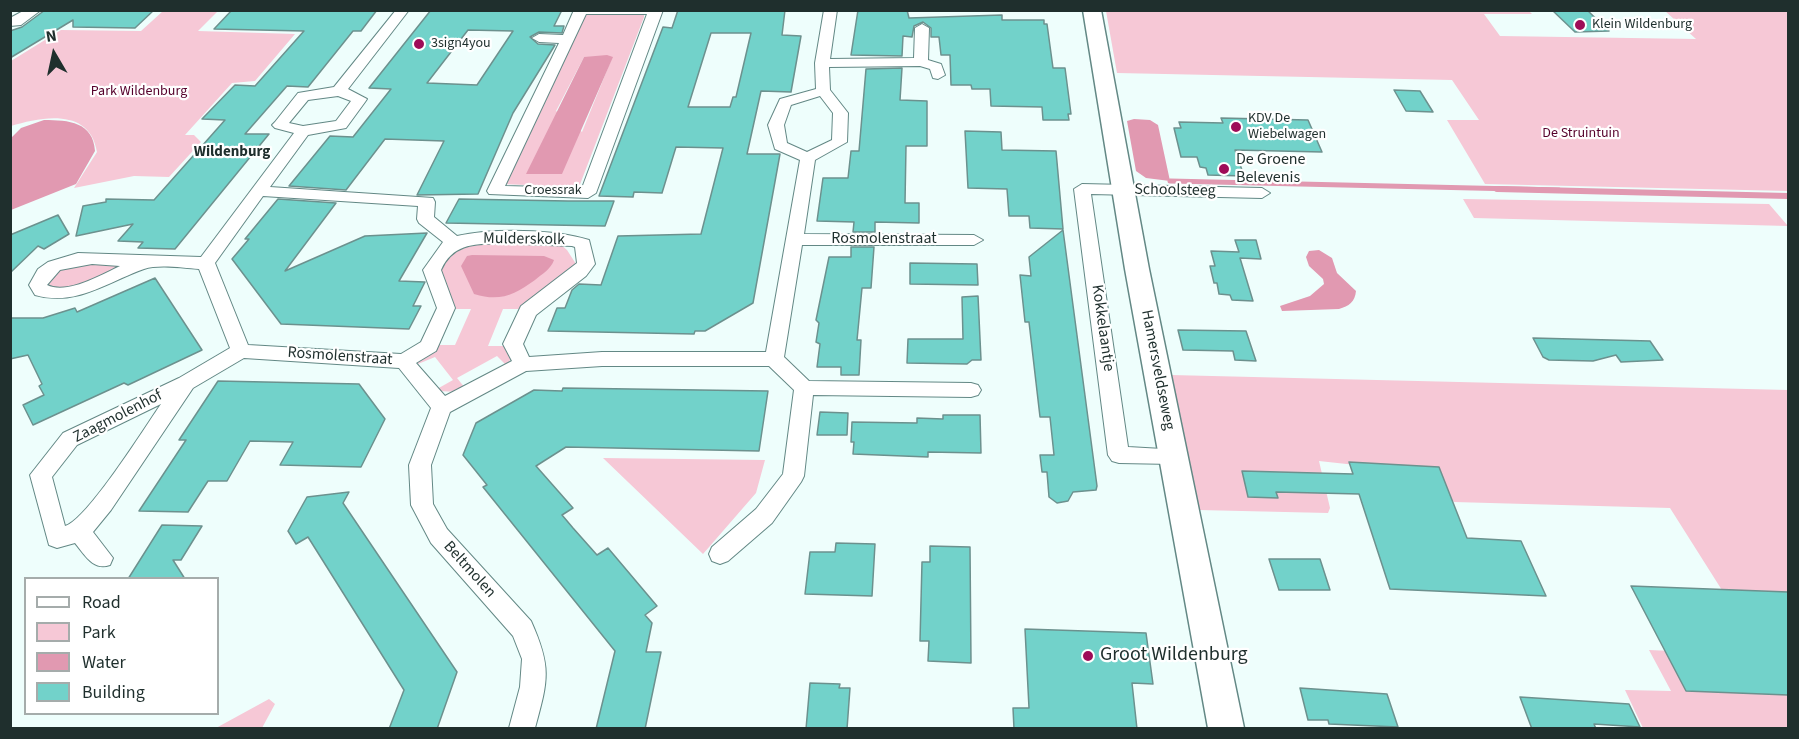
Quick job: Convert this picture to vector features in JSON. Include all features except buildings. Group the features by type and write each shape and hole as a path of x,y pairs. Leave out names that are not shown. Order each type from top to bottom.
{"street":[{"path":"10,22 16,22 35,10"},
{"path":"339,91 403,10"},
{"path":"808,158 839,142 843,116 836,102 823,91 822,63 831,10"},
{"name":"Hamersveldseweg","path":"1092,10 1173,456 1226,729"},
{"path":"580,11 656,11"},
{"name":"Croessrak","path":"580,11 495,191 588,193 656,11"},
{"path":"921,62 922,28"},
{"path":"539,38 568,39"},
{"path":"822,63 921,62 936,67 938,75"},
{"path":"339,91 360,99 341,125 303,131 279,125 303,96 339,91"},
{"path":"808,158 780,146 776,125 785,102 823,91"},
{"path":"206,262 303,131"},
{"path":"774,359 808,158"},
{"name":"Kokkelaantje","path":"1124,190 1082,189 1119,455 1173,456"},
{"name":"Schoolsteeg","path":"1124,190 1262,193"},
{"path":"259,191 427,202 425,219 455,243 437,259 432,270 446,308 429,346 404,361"},
{"name":"Mulderskolk","path":"455,243 487,239 574,241 583,244 586,264 580,272 528,311 513,344 523,364"},
{"name":"Rosmolenstraat","path":"794,239 974,240"},
{"path":"146,261 68,293 49,294 41,291 38,285 45,274 70,260 90,258 206,262"},
{"path":"206,262 241,351"},
{"name":"Rosmolenstraat","path":"241,351 404,361 441,407"},
{"name":"Zaagmolenhof","path":"186,383 103,504 79,532 57,538 41,476 70,439 186,383 241,351"},
{"path":"441,407 523,364 602,359 774,359 804,388 971,390"},
{"path":"720,554 764,516 793,476 804,388"},
{"name":"Beltmolen","path":"441,407 420,465 422,505 439,536 522,629 534,659 533,687 522,729"},
{"path":"79,532 102,558"}],"green space":[{"name":"Park Wildenburg","path":"219,10 198,31 295,34 255,81 232,83 185,135 194,135 201,142 169,177 134,176 74,188 97,152 93,138 85,128 75,122 50,118 11,126 11,61 61,30 141,31 163,11"},
{"name":"De Struintuin","path":"1106,11 1529,11 1532,14 1484,14 1500,36 1696,39 1665,11 1788,11 1788,191 1485,184 1447,120 1479,120 1452,80 1117,73"},
{"path":"586,12 644,13 579,187 500,184","holes":["584,57 612,58 582,132 556,111"]},
{"path":"1463,199 1769,204 1788,226 1474,218"},
{"path":"477,244 561,245 576,264 573,269 519,309 503,309 488,346 505,346 511,359 506,365 497,356 457,378 465,388 459,392 438,391 437,389 453,380 435,357 418,364 417,362 439,345 455,345 471,309 456,309 440,269 446,259 455,252 466,246"},
{"path":"125,263 123,267 67,290 53,292 44,282 68,264"},
{"path":"1171,375 1788,390 1788,728 1643,728 1625,690 1671,691 1649,650 1763,655 1670,508 1454,502 1429,473 1319,461 1330,508 1328,513 1199,510"},
{"path":"603,458 765,460 756,493 703,554"},
{"path":"269,699 275,704 262,728 216,728"}],"water":[{"path":"607,55 613,57 562,174 526,174 584,57"},
{"path":"44,120 71,122 85,128 90,134 95,151 76,184 11,210 11,138 21,128"},
{"path":"1150,120 1158,125 1170,181 1146,178 1136,171 1127,121"},
{"path":"1319,250 1332,258 1337,273 1356,291 1353,301 1339,309 1282,311 1280,306 1310,296 1324,284 1323,279 1309,266 1306,257 1309,251"},
{"path":"467,256 544,256 554,260 546,271 520,290 506,296 492,297 474,294 461,266"}],"waterway":[{"path":"1170,181 1559,190"},
{"path":"1497,189 1788,196"}],"place":[{"name":"Klein Wildenburg","path":"1580,25"},
{"name":"3sign4you","path":"419,44"},
{"name":"KDV De Wiebelwagen","path":"1236,127"},
{"name":"De Groene Belevenis","path":"1224,169"},
{"name":"Groot Wildenburg","path":"1088,656"}],"district":[{"name":"Wildenburg","path":"232,153"}]}
